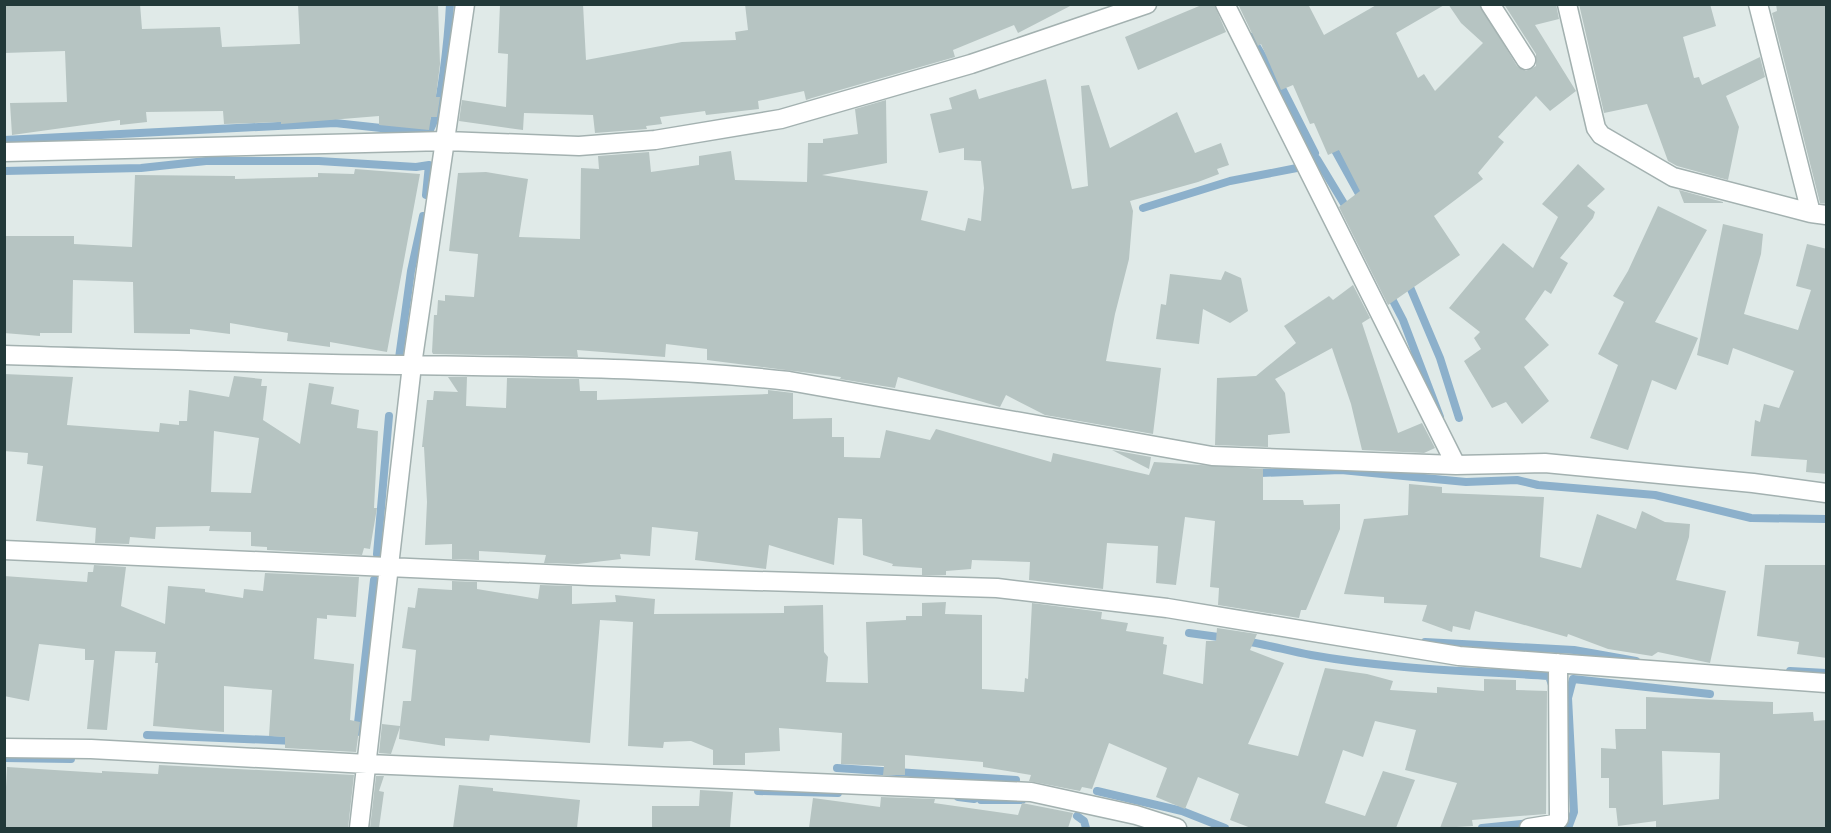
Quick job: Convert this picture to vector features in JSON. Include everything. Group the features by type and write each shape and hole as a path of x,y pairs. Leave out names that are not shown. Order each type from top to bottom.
{"street":[{"path":"359,828 412,365 465,4"},
{"path":"4,152 446,141 579,146 655,140 781,119 970,64 1148,4"},
{"path":"1225,4 1456,465"},
{"path":"1490,4 1526,60"},
{"path":"1568,4 1596,128 1601,135 1673,177 1819,214"},
{"path":"1758,4 1819,214"},
{"path":"4,355 546,366 723,374 789,381 1212,456 1456,465 1545,463 1753,483 1827,493"},
{"path":"4,550 608,576 997,588 1167,608 1460,656 1827,683"},
{"path":"1529,828 1554,824 1559,819 1558,663"},
{"path":"4,748 91,749 366,764 1032,792 1136,815 1177,828"}],"building":[{"path":"4,4 140,4 142,29 220,27 222,47 300,44 298,4 438,4 440,64 436,97 440,97 437,117 431,117 429,130 379,125 379,116 281,124 281,122 224,124 223,111 146,112 147,122 120,125 120,120 12,135 10,103 67,102 65,51 4,53"},
{"path":"500,4 583,4 586,60 682,42 736,40 735,32 748,30 745,4 1074,4 1018,33 1014,25 953,50 955,57 806,100 804,91 758,101 759,109 706,115 705,111 660,117 662,124 646,126 647,129 595,133 593,115 524,113 523,130 459,121 462,100 506,107 508,54 498,53"},
{"path":"1204,4 1214,4 1226,32 1138,70 1125,37"},
{"path":"1238,4 1308,4 1324,35 1378,4 1446,4 1396,33 1418,78 1424,74 1435,91 1483,43 1461,23 1448,4 1479,4 1517,66 1526,71 1536,66 1536,54 1504,4 1556,4 1559,19 1535,25 1576,91 1550,111 1536,96 1498,137 1504,142 1478,173 1483,179 1434,216 1460,255 1388,305 1339,207 1360,191 1339,150 1328,155 1314,123 1310,124 1293,85 1281,90 1261,44 1258,46"},
{"path":"1579,4 1710,4 1716,26 1683,37 1694,78 1699,77 1702,85 1760,57 1765,77 1726,96 1739,127 1728,180 1677,166 1668,161 1647,104 1604,113"},
{"path":"1776,4 1827,4 1827,204 1820,203 1772,13 1777,11"},
{"path":"1046,79 1072,189 1088,186 1081,86 1089,85 1110,148 1177,112 1195,153 1221,143 1229,165 1217,169 1219,174 1198,182 1130,201 1133,211 1129,259 1106,361 1161,368 1153,434 1045,415 1006,395 1000,407 898,377 895,388 840,379 841,377 707,360 707,349 666,344 665,357 577,350 578,357 433,354 432,352 434,315 437,315 438,300 445,301 445,295 474,297 478,254 449,251 458,173 486,172 528,179 519,237 580,239 581,168 599,169 598,156 649,152 651,172 699,165 699,156 731,151 735,180 807,182 808,143 823,143 823,139 858,134 855,109 886,100 887,163 822,175 928,191 921,220 965,231 968,218 981,221 984,188 981,161 964,160 964,148 939,153 930,114 952,109 949,98 976,89 979,99"},
{"path":"1578,164 1605,189 1587,206 1595,212 1593,218 1560,258 1568,263 1551,294 1545,290 1525,319 1549,345 1524,367 1549,401 1522,424 1506,402 1492,408 1464,361 1481,349 1474,338 1480,332 1449,308 1503,243 1533,268 1558,217 1542,204"},
{"path":"355,169 420,174 387,352 330,342 330,347 287,341 288,333 230,323 230,334 190,329 190,334 134,333 133,282 73,280 72,333 40,333 40,336 4,333 4,236 74,236 74,244 132,247 135,175 235,176 235,179 318,177 318,173 354,174"},
{"path":"1679,190 1723,202 1723,203 1684,203"},
{"path":"1658,206 1707,230 1655,322 1698,338 1676,390 1652,380 1628,450 1590,438 1618,365 1598,354 1624,302 1613,296 1628,271"},
{"path":"1723,224 1763,234 1761,254 1744,314 1798,330 1811,290 1796,286 1807,244 1827,249 1827,474 1806,472 1807,460 1751,456 1755,420 1760,422 1764,404 1779,408 1794,371 1733,348 1728,365 1697,355"},
{"path":"1225,271 1241,278 1248,311 1230,323 1203,309 1199,344 1156,339 1161,304 1166,305 1170,274 1221,280"},
{"path":"1353,285 1370,318 1362,323 1398,433 1422,423 1435,448 1424,453 1362,450 1351,404 1332,348 1275,379 1285,393 1290,433 1268,435 1268,447 1215,445 1217,378 1256,376 1296,343 1284,326 1329,296 1333,300"},
{"path":"4,374 73,377 67,425 159,432 160,423 179,425 179,421 187,421 189,390 229,397 234,376 262,379 261,386 267,386 263,420 300,444 309,383 334,387 331,404 359,410 357,428 378,431 374,508 377,508 370,549 364,548 362,555 267,550 267,547 251,546 251,532 209,531 210,526 156,527 155,539 130,537 129,544 95,543 96,528 36,521 43,466 27,464 28,453 4,451","holes":["214,431 259,438 251,493 211,492"]},
{"path":"448,377 467,377 466,406 506,408 507,378 579,379 580,391 597,391 597,400 768,394 768,390 793,393 793,419 832,418 832,437 844,437 844,457 880,458 886,430 930,440 936,429 1051,462 1053,453 1149,475 1154,462 1263,469 1263,500 1303,500 1304,505 1340,504 1340,529 1306,610 1301,610 1299,618 1218,605 1219,588 1210,587 1215,521 1185,517 1176,585 1156,583 1158,546 1107,543 1103,589 1029,580 1030,562 972,560 971,569 946,571 946,575 922,575 922,568 892,566 893,564 863,555 862,519 838,518 834,565 769,545 766,569 695,560 698,532 652,527 650,556 620,554 621,559 578,564 544,563 546,555 479,551 479,560 452,559 452,544 425,545 427,502 424,447 422,447 427,400 433,400 434,391 458,392"},
{"path":"1112,450 1151,457 1149,469"},
{"path":"1409,484 1442,487 1442,493 1544,497 1540,557 1581,568 1597,514 1636,529 1642,511 1665,522 1690,524 1689,537 1676,580 1726,591 1710,663 1658,652 1652,656 1608,649 1568,634 1567,637 1475,611 1470,630 1453,626 1452,632 1422,621 1427,605 1384,603 1384,597 1344,594 1364,519 1408,515"},
{"path":"94,565 126,567 121,606 165,624 168,586 205,589 205,592 243,598 244,589 263,591 265,573 359,577 356,617 327,615 327,619 317,618 314,659 354,664 350,720 360,722 356,752 285,748 285,737 269,736 272,690 224,686 224,732 153,726 158,663 155,663 156,652 115,651 107,730 87,729 94,660 85,660 85,649 39,644 29,701 4,696 4,576 87,582 88,572 93,572"},
{"path":"1765,565 1827,565 1827,658 1797,654 1799,642 1757,636"},
{"path":"452,581 477,582 477,589 538,599 540,585 572,586 572,604 616,602 615,595 655,599 654,614 784,613 784,606 823,605 824,652 828,657 826,682 868,683 866,622 906,620 906,616 922,616 922,603 946,602 945,614 982,615 982,689 1024,692 1025,678 1028,679 1032,603 1102,612 1101,619 1128,623 1126,631 1164,637 1163,644 1167,645 1163,674 1203,684 1206,641 1216,641 1217,628 1257,634 1250,650 1284,663 1248,744 1298,756 1325,668 1367,674 1393,681 1390,690 1437,693 1437,687 1484,691 1484,679 1516,680 1516,690 1547,691 1546,814 1472,820 1473,826 1440,828 1457,783 1405,770 1416,730 1375,721 1363,757 1343,750 1325,803 1365,816 1383,771 1415,780 1396,828 1251,828 1230,820 1239,794 1198,777 1185,809 1156,797 1167,768 1109,743 1092,789 1082,787 1080,791 1029,781 1031,775 983,767 983,762 905,755 905,775 883,775 884,766 841,764 842,733 779,728 780,751 745,753 745,765 713,765 713,750 691,741 664,742 663,748 628,746 633,622 600,620 590,743 490,735 489,741 445,738 445,746 399,739 400,727 391,754 379,753 382,724 400,726 403,701 411,701 416,650 402,648 408,607 415,608 418,588 452,590"},
{"path":"1646,697 1773,702 1773,714 1813,712 1814,721 1827,720 1827,828 1656,828 1656,821 1618,826 1616,808 1609,808 1609,778 1601,778 1601,748 1616,749 1615,729 1646,729","holes":["1662,751 1720,753 1719,799 1663,805"]},
{"path":"159,765 354,775 348,828 4,828 7,767 158,774"},
{"path":"376,776 384,776 379,791 384,792 379,828 370,828"},
{"path":"459,785 580,800 577,828 453,828"},
{"path":"700,790 733,792 730,828 652,828 652,806 699,806"},
{"path":"881,797 935,799 934,803 1018,815 1022,803 1073,813 1068,828 809,828 813,798 880,807"}],"waterway":[{"path":"4,140 335,123 427,133 432,126 440,94 450,4"},
{"path":"1251,37 1282,88 1315,153"},
{"path":"1331,143 1363,201"},
{"path":"1143,208 1230,181 1302,167 1317,159 1349,212"},
{"path":"4,171 141,168 206,161 319,161 416,167 429,165 426,195"},
{"path":"399,358 411,271 423,216"},
{"path":"1407,280 1440,358 1459,418"},
{"path":"1389,293 1403,320 1440,417"},
{"path":"377,554 389,416"},
{"path":"1260,473 1341,470 1466,482 1517,480 1538,485 1655,495 1751,518 1826,519"},
{"path":"357,732 374,580"},
{"path":"1189,633 1226,638"},
{"path":"1243,641 1340,660 1430,669 1549,676 1552,685"},
{"path":"1425,642 1574,650 1636,661"},
{"path":"1790,671 1826,673"},
{"path":"1568,828 1574,812 1568,698 1573,679 1710,694"},
{"path":"147,735 295,741"},
{"path":"4,758 71,759"},
{"path":"837,768 1016,780"},
{"path":"758,791 838,793"},
{"path":"1097,791 1182,811 1225,828"},
{"path":"958,797 974,799"},
{"path":"981,800 1022,800"},
{"path":"1077,816 1084,821 1086,828"},
{"path":"1482,828 1531,823"}]}
